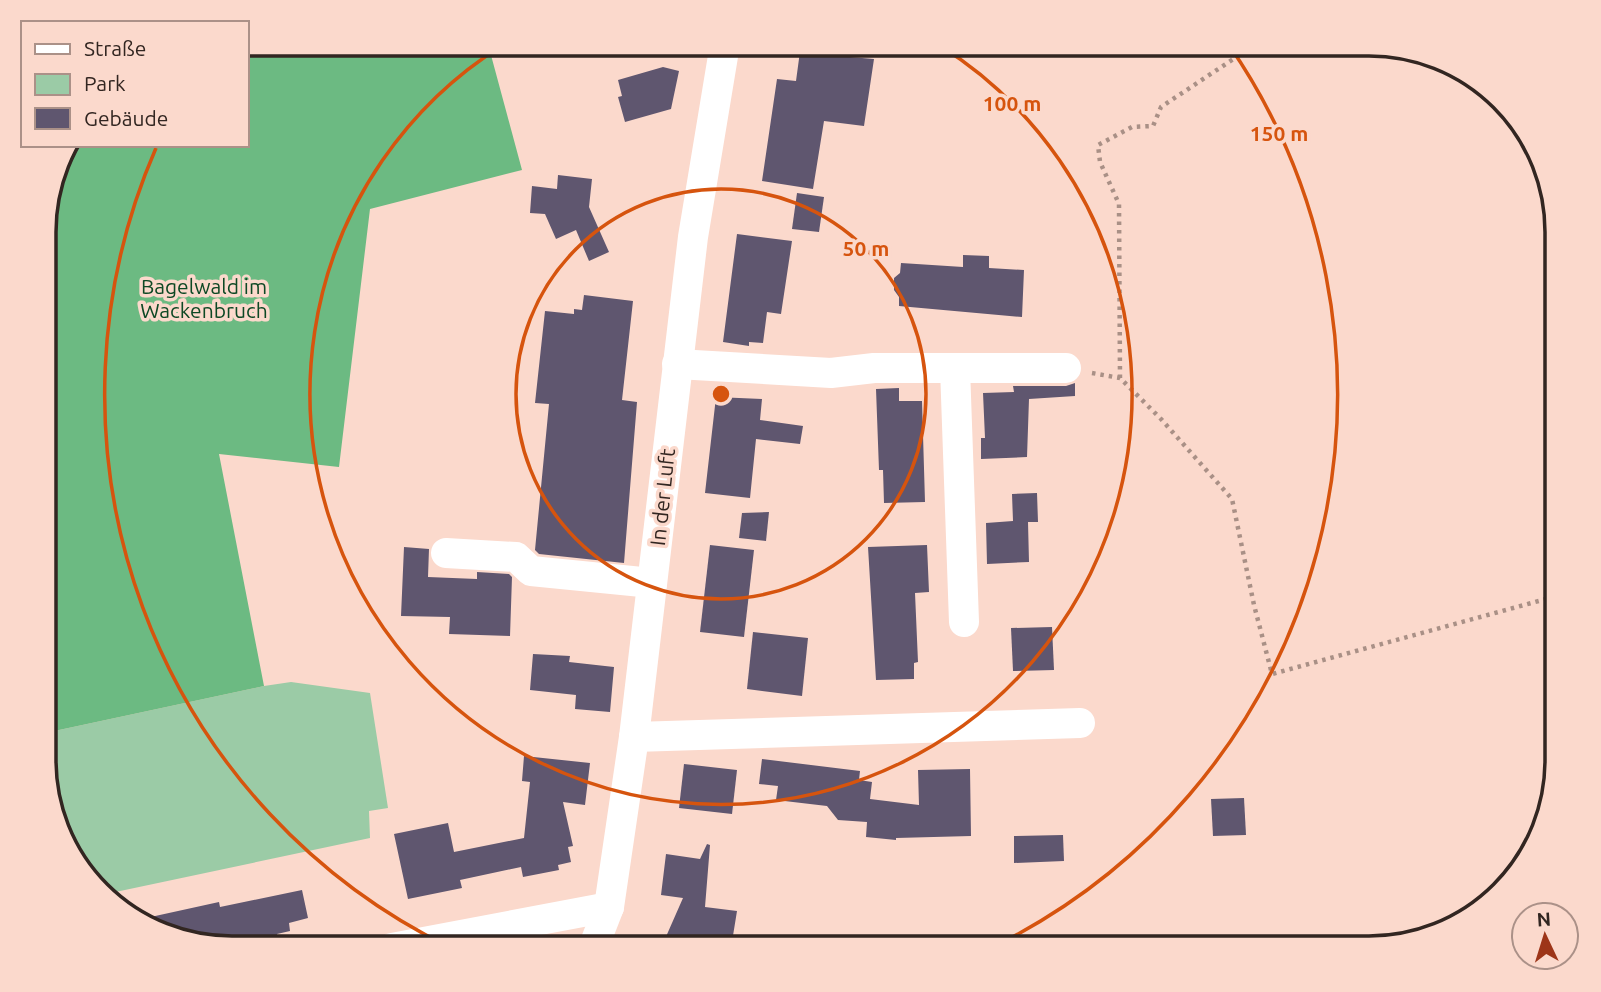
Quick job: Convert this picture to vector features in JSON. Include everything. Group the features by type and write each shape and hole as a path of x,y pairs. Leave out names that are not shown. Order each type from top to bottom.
{"street":[{"name":"In der Luft","path":"598,936 609,907 634,737 695,224 723,56"},
{"path":"677,364 831,373 874,368 1066,368"},
{"path":"956,368 964,622"},
{"path":"446,553 516,557 531,571 652,583"},
{"path":"634,737 1080,723"},
{"path":"456,936 609,907"}],"path":[{"path":"1120,378 1119,204 1100,162 1098,145 1132,127 1153,126 1161,107 1238,56"},
{"path":"1066,368 1120,378 1161,419 1232,499 1254,606 1272,674 1545,599"}],"green space":[{"name":"Bagelwald im Wackenbruch","path":"248,56 491,56 522,170 370,209 339,467 219,454 264,686 56,731 56,232 65,175 78,147 248,147"},
{"path":"291,682 370,693 388,808 369,811 370,838 116,892 86,858 69,827 58,783 56,731"}],"building":[{"path":"799,56 874,59 864,126 824,121 813,189 762,181 777,79 796,81"},
{"path":"663,67 679,71 671,109 625,122 618,97 622,96 618,80"},
{"path":"558,175 592,179 589,207 609,252 589,261 576,230 556,239 545,214 530,213 532,186 557,189"},
{"path":"797,193 824,197 819,232 792,229"},
{"path":"737,234 792,241 781,314 767,312 763,343 749,342 749,346 723,342"},
{"path":"963,255 989,256 989,268 1024,270 1022,317 899,306 899,297 894,290 894,278 900,273 901,263 963,267"},
{"path":"584,295 633,301 622,400 637,402 624,563 539,554 535,550 549,404 535,403 545,311 574,314 574,309 582,310"},
{"path":"1075,383 1075,396 1029,399 1027,457 981,459 981,438 985,438 983,393 1014,392 1013,386 1066,386"},
{"path":"899,388 899,401 922,401 925,502 884,503 883,470 879,470 876,389"},
{"path":"716,397 762,399 760,420 803,426 800,444 756,439 750,498 705,493"},
{"path":"1037,493 1038,522 1028,522 1029,562 987,564 986,523 1013,521 1012,494"},
{"path":"769,512 766,541 739,538 742,513"},
{"path":"710,545 754,550 744,637 700,632"},
{"path":"927,545 929,592 915,593 918,662 914,663 914,679 876,680 868,547"},
{"path":"404,547 429,549 428,577 477,579 477,572 509,574 512,577 510,636 449,634 450,617 401,616"},
{"path":"1052,627 1054,670 1013,671 1011,628"},
{"path":"753,632 808,638 802,696 747,689"},
{"path":"533,654 570,656 569,662 614,667 610,712 575,709 576,695 530,690"},
{"path":"524,756 590,763 585,805 563,802 573,846 568,847 571,862 558,865 559,870 523,877 521,867 460,880 462,888 408,899 394,834 448,823 454,852 524,838 530,782 522,781"},
{"path":"762,759 860,771 859,780 872,782 870,799 919,805 918,770 970,769 971,836 896,840 866,837 867,822 838,820 827,806 776,800 778,786 759,784"},
{"path":"684,764 737,770 732,814 679,808"},
{"path":"1244,798 1246,835 1213,836 1211,799"},
{"path":"1063,835 1064,861 1014,863 1014,836"},
{"path":"707,844 710,845 705,907 737,911 733,936 666,936 683,898 661,895 666,854 700,859"},
{"path":"302,890 308,918 289,923 290,931 277,936 232,936 186,930 153,917 219,902 220,907"}]}
